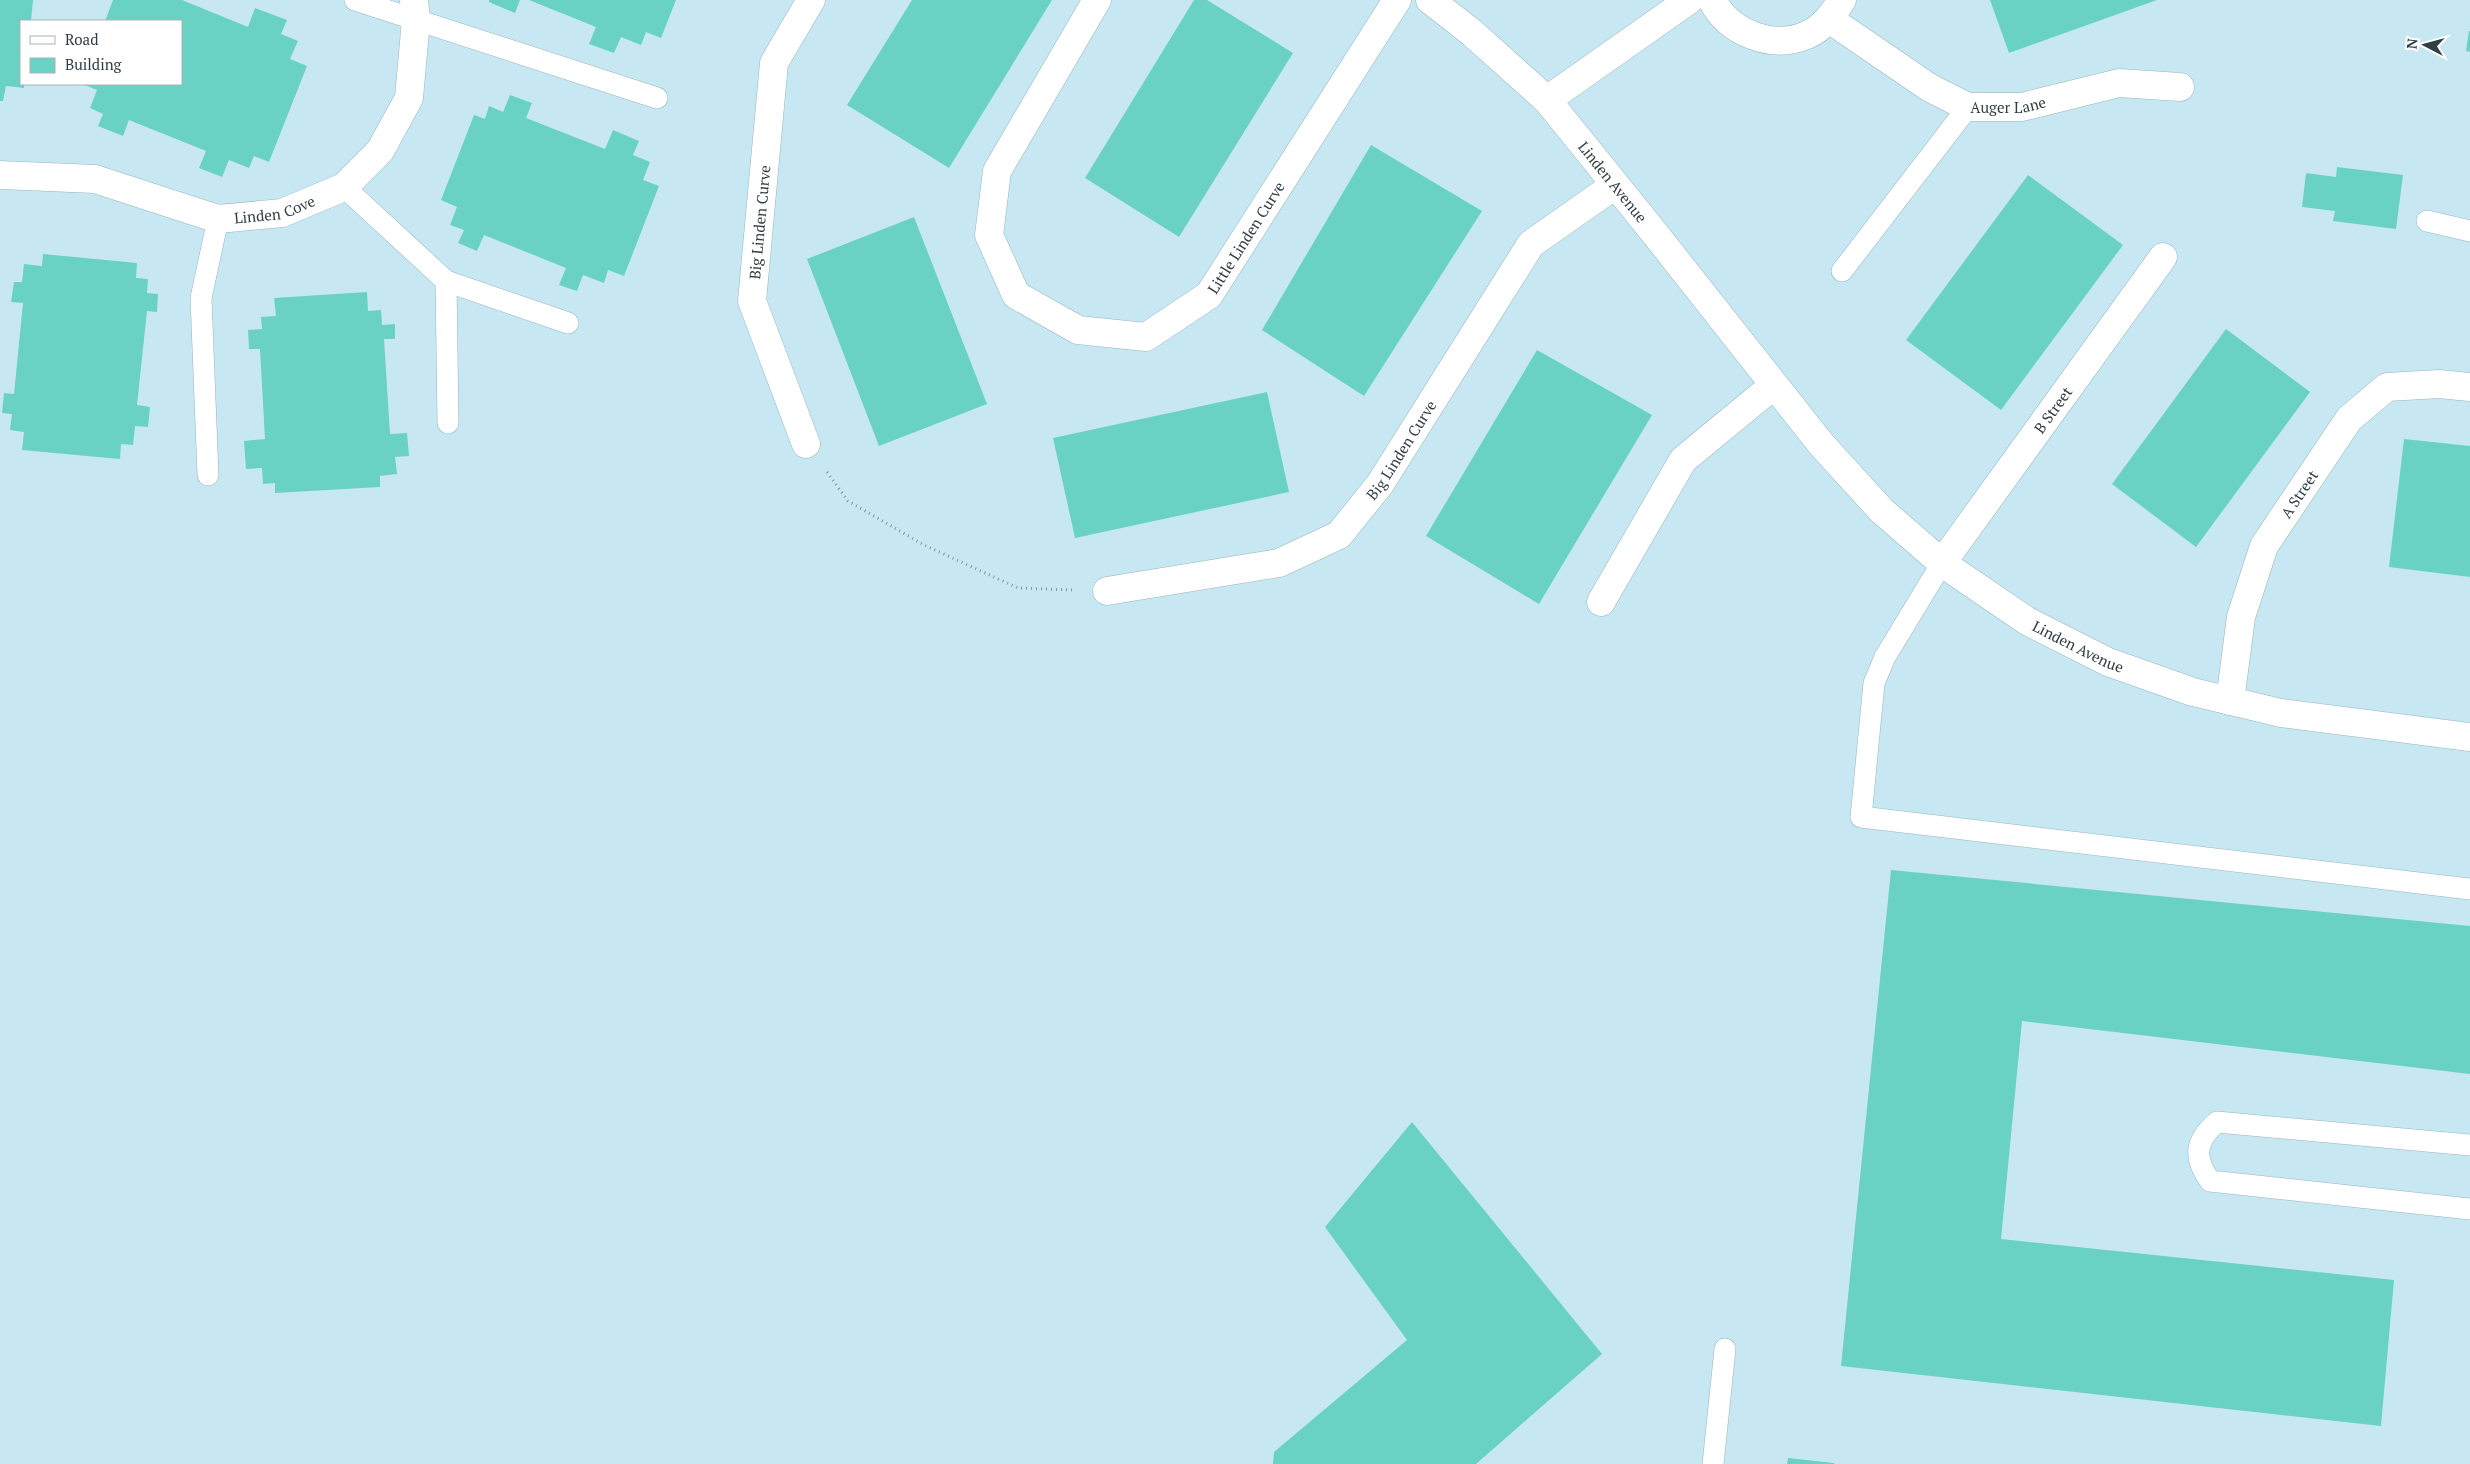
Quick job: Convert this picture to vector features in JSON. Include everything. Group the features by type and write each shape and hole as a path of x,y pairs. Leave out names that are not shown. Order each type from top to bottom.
{"street":[{"name":"Big Linden Curve","path":"806,444 752,301 774,62 811,0"},
{"name":"Little Linden Curve","path":"1097,0 998,171 989,235 1016,295 1078,330 1146,337 1209,295 1397,0"},
{"name":"Linden Avenue","path":"1430,0 1471,32 1547,100 1821,444 1882,511 1942,562 2027,621 2108,662 2193,692 2281,713 2470,737"},
{"path":"1547,100 1689,0"},
{"path":"1712,0 1718,11 1729,23 1752,36 1782,41 1808,34 1836,10"},
{"name":"Linden Cove","path":"0,175 95,179 218,218 282,213 344,187 380,151 409,98 415,10"},
{"name":"Auger Lane","path":"1836,10 1930,88 1968,107 2022,107 2119,83 2180,87"},
{"name":"Big Linden Curve","path":"1107,591 1279,563 1339,535 1380,484 1531,244 1615,185"},
{"name":"B Street","path":"1942,562 2163,257"},
{"name":"A Street","path":"2230,701 2241,617 2264,546 2349,419 2387,387 2438,384 2470,387"},
{"path":"1601,602 1683,460 1774,385"}],"lane":[{"path":"355,0 415,10 657,98"},
{"path":"1842,271 1968,107"},
{"path":"344,187 446,281 568,323"},
{"path":"208,475 201,298 218,218"},
{"path":"2427,221 2470,231"},
{"path":"446,281 448,423"},
{"path":"1942,562 1884,657 1874,683 1861,817 2470,889"},
{"path":"2470,1145 2216,1122 2204,1133 2198,1152 2200,1167 2210,1181 2470,1208"},
{"path":"1713,1464 1725,1349"}],"path":[{"path":"806,444 848,501 924,545 1018,588 1107,591"}],"building":[{"path":"0,0 33,0 31,20 20,20 20,85 24,85 24,88 6,86 3,101 0,101"},
{"path":"113,0 182,0 248,27 255,8 287,20 281,34 298,41 290,59 307,66 269,162 254,156 249,168 229,160 222,177 199,168 206,151 129,120 123,136 98,126 103,114 90,108 97,90 84,85 182,85 182,20 105,20"},
{"path":"489,0 520,0 515,13 489,2"},
{"path":"529,0 676,0 661,38 646,32 641,45 621,37 614,53 589,44 596,27"},
{"path":"912,0 1052,0 949,168 847,105"},
{"path":"1194,0 1207,0 1293,53 1179,237 1085,178"},
{"path":"1990,0 2157,0 2009,53"},
{"path":"2470,31 2470,52 2466,51"},
{"path":"510,95 532,103 526,118 605,149 613,130 639,141 633,155 650,162 643,180 659,186 624,276 608,270 604,283 583,275 577,291 559,285 566,268 484,235 477,251 458,243 464,230 450,225 457,207 441,200 474,115 485,119 489,106 503,112"},
{"path":"1371,145 1482,211 1364,396 1262,330"},
{"path":"2337,167 2403,175 2396,229 2333,221 2335,211 2302,207 2306,173 2336,177"},
{"path":"2028,175 2123,245 2001,410 1906,340"},
{"path":"914,217 987,404 879,446 807,259"},
{"path":"43,254 137,263 136,278 148,279 147,293 158,294 157,312 147,311 137,405 150,407 148,427 135,426 133,445 121,444 120,459 22,450 24,432 10,430 12,414 2,413 4,393 14,394 23,303 11,302 14,282 22,282 24,264 42,266"},
{"path":"367,292 368,311 381,310 382,325 395,324 395,339 384,339 390,434 407,433 409,456 395,457 397,474 380,476 380,487 275,493 275,483 263,484 262,468 246,469 244,441 265,439 260,349 249,349 248,330 262,329 261,317 276,316 274,298"},
{"path":"2226,329 2310,392 2196,547 2112,484"},
{"path":"1537,350 1652,415 1539,604 1426,536"},
{"path":"1267,392 1289,492 1075,538 1053,438"},
{"path":"2404,439 2470,446 2470,577 2389,567"},
{"path":"1891,870 2470,926 2470,1074 2022,1021 2001,1239 2394,1280 2381,1426 1841,1366"},
{"path":"1412,1122 1602,1354 1476,1464 1273,1464 1274,1452 1407,1340 1325,1227"},
{"path":"1788,1458 1834,1463 1834,1464 1787,1464"}]}
